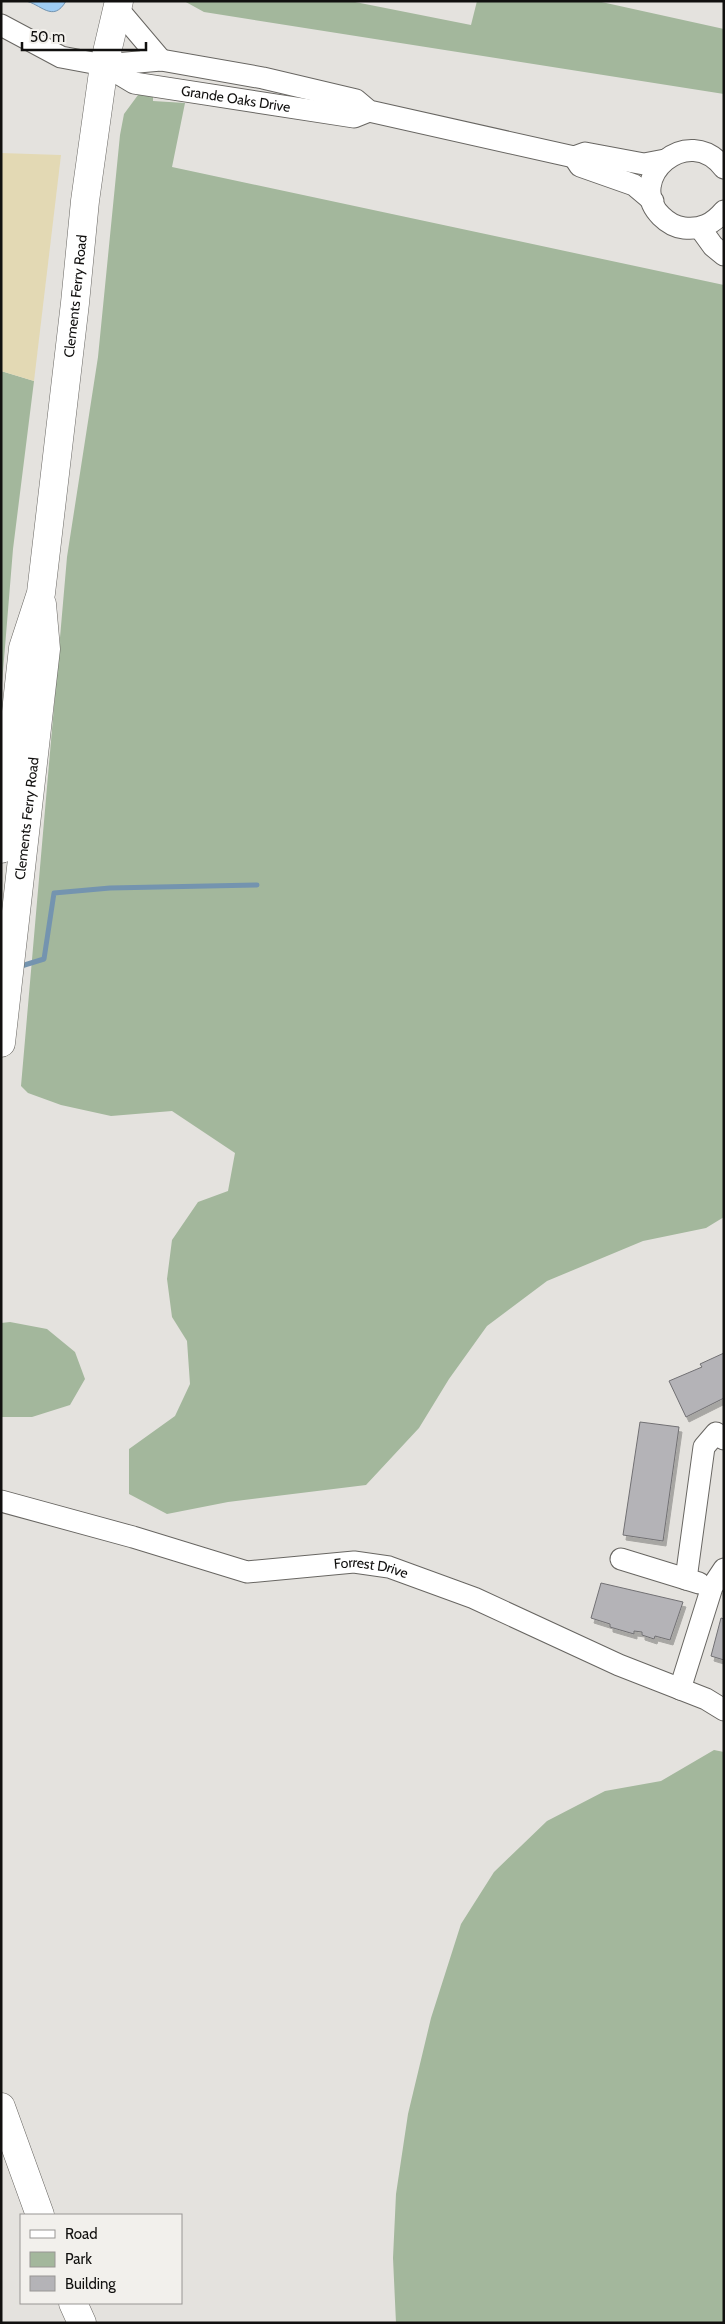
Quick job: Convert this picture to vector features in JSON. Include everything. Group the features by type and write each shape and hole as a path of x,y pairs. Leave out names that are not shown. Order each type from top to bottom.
{"main road":[{"name":"Clements Ferry Road","path":"1,849 23,648 40,593 75,303 85,201 104,65 118,5"},
{"name":"Clements Ferry Road","path":"1,1042 46,650 40,593"},
{"path":"1,2107 40,2214"},
{"path":"73,2304 82,2323"}],"street":[{"path":"118,5 161,60"},
{"path":"1,25 61,57 104,65"},
{"name":"Grande Oaks Drive","path":"104,65 161,60 263,78 356,100 369,111 574,157 585,153 644,164 665,160 682,151 695,150 708,154 724,168"},
{"name":"Grande Oaks Drive","path":"104,65 134,83 354,118 369,111"},
{"name":"Grande Oaks Drive","path":"574,157 580,166 634,185 653,202 659,213 668,223 680,228 700,228"},
{"path":"653,202 651,188 653,175 665,160"},
{"path":"723,212 718,219 700,228 724,255"},
{"path":"686,1579 704,1447 721,1434"},
{"name":"Forrest Drive","path":"1,1501 134,1537 247,1572 354,1562 389,1567 474,1598 619,1666 706,1699 724,1710"},
{"path":"621,1559 718,1589"},
{"path":"680,1689 724,1569"}],"green space":[{"path":"184,1 350,1 471,25 477,1 597,1 724,29 724,94 204,12"},
{"path":"153,92 153,101 185,103 172,167 724,285 724,1217 706,1228 643,1241 547,1281 487,1326 449,1379 419,1428 366,1485 228,1502 167,1514 129,1494 129,1449 175,1416 190,1384 187,1341 172,1317 167,1279 172,1240 198,1202 228,1191 235,1153 172,1111 111,1116 61,1105 28,1093 21,1086 67,557 98,357 120,135 124,114 138,95"},
{"path":"1,371 34,381 13,549 1,696"},
{"path":"10,1322 47,1329 75,1352 85,1379 70,1405 32,1417 1,1417 1,1323"},
{"path":"714,1750 724,1752 724,2323 396,2323 393,2258 396,2194 408,2114 431,2018 461,1924 494,1872 547,1821 605,1791 661,1781"}],"sand":[{"path":"1,153 61,155 34,381 1,371"}],"water":[{"path":"25,1 66,1 61,8 51,12"}],"building":[{"path":"724,1353 724,1398 686,1417 669,1381 702,1367 700,1364"},
{"path":"640,1422 679,1427 663,1541 623,1535"},
{"path":"601,1583 683,1602 670,1640 655,1636 654,1639 642,1635 642,1632 634,1631 634,1634 610,1627 610,1624 591,1618"},
{"path":"721,1618 724,1619 724,1660 711,1656"}],"waterway":[{"path":"18,967 44,959 54,893 110,888 257,885"}]}
